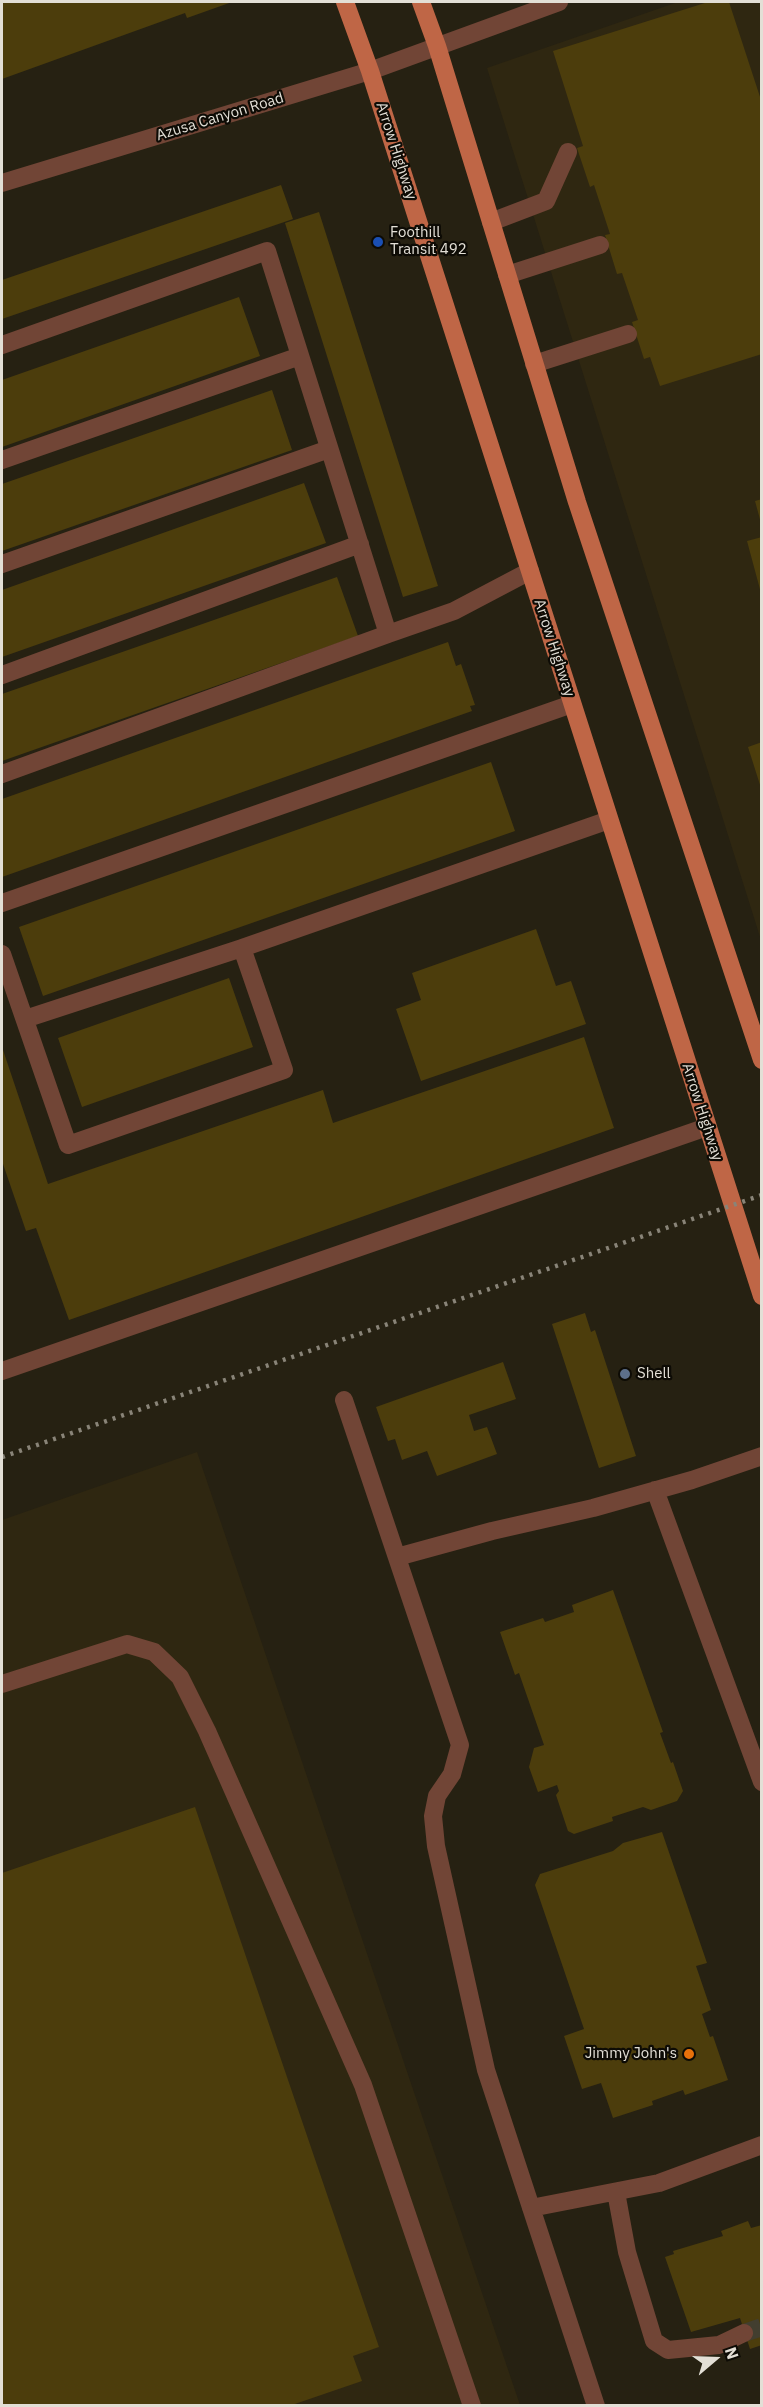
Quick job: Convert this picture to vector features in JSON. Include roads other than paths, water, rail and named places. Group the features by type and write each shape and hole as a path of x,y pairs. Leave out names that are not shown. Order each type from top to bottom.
{"main road":[{"name":"Arrow Highway","path":"345,2 370,71 762,1296"},
{"path":"421,2 438,46 577,502 762,1060"}],"street":[{"name":"Azusa Canyon Road","path":"2,183 370,71 560,2"},
{"path":"491,222 546,201 568,152"},
{"path":"507,276 600,245"},
{"path":"2,345 267,250 388,634"},
{"path":"534,364 628,334"},
{"path":"2,460 300,356"},
{"path":"2,564 329,448"},
{"path":"2,675 360,544"},
{"path":"2,774 454,611 530,571"},
{"path":"2,903 572,704"},
{"path":"25,1019 242,948 609,820"},
{"path":"2,954 68,1145 284,1070 242,948"},
{"path":"2,1371 707,1127"},
{"path":"344,1400 460,1745 452,1774 437,1796 433,1816 436,1846 486,2070 596,2406"},
{"path":"397,1557 655,1491 762,1456"},
{"path":"655,1491 762,1782"},
{"path":"2,1684 127,1644 154,1652 180,1677 207,1731 363,2085 472,2406"},
{"path":"531,2208 659,2183 762,2145"},
{"path":"616,2192 627,2252 654,2341 668,2350 719,2345 744,2333"}],"tunnel":[{"path":"744,2333 762,2327"}],"railway":[{"path":"2,1457 762,1195"}],"place":[{"name":"Foothill Transit 492","path":"378,242"},
{"name":"Shell","path":"625,1374"},
{"name":"Jimmy John's","path":"689,2054"}]}
